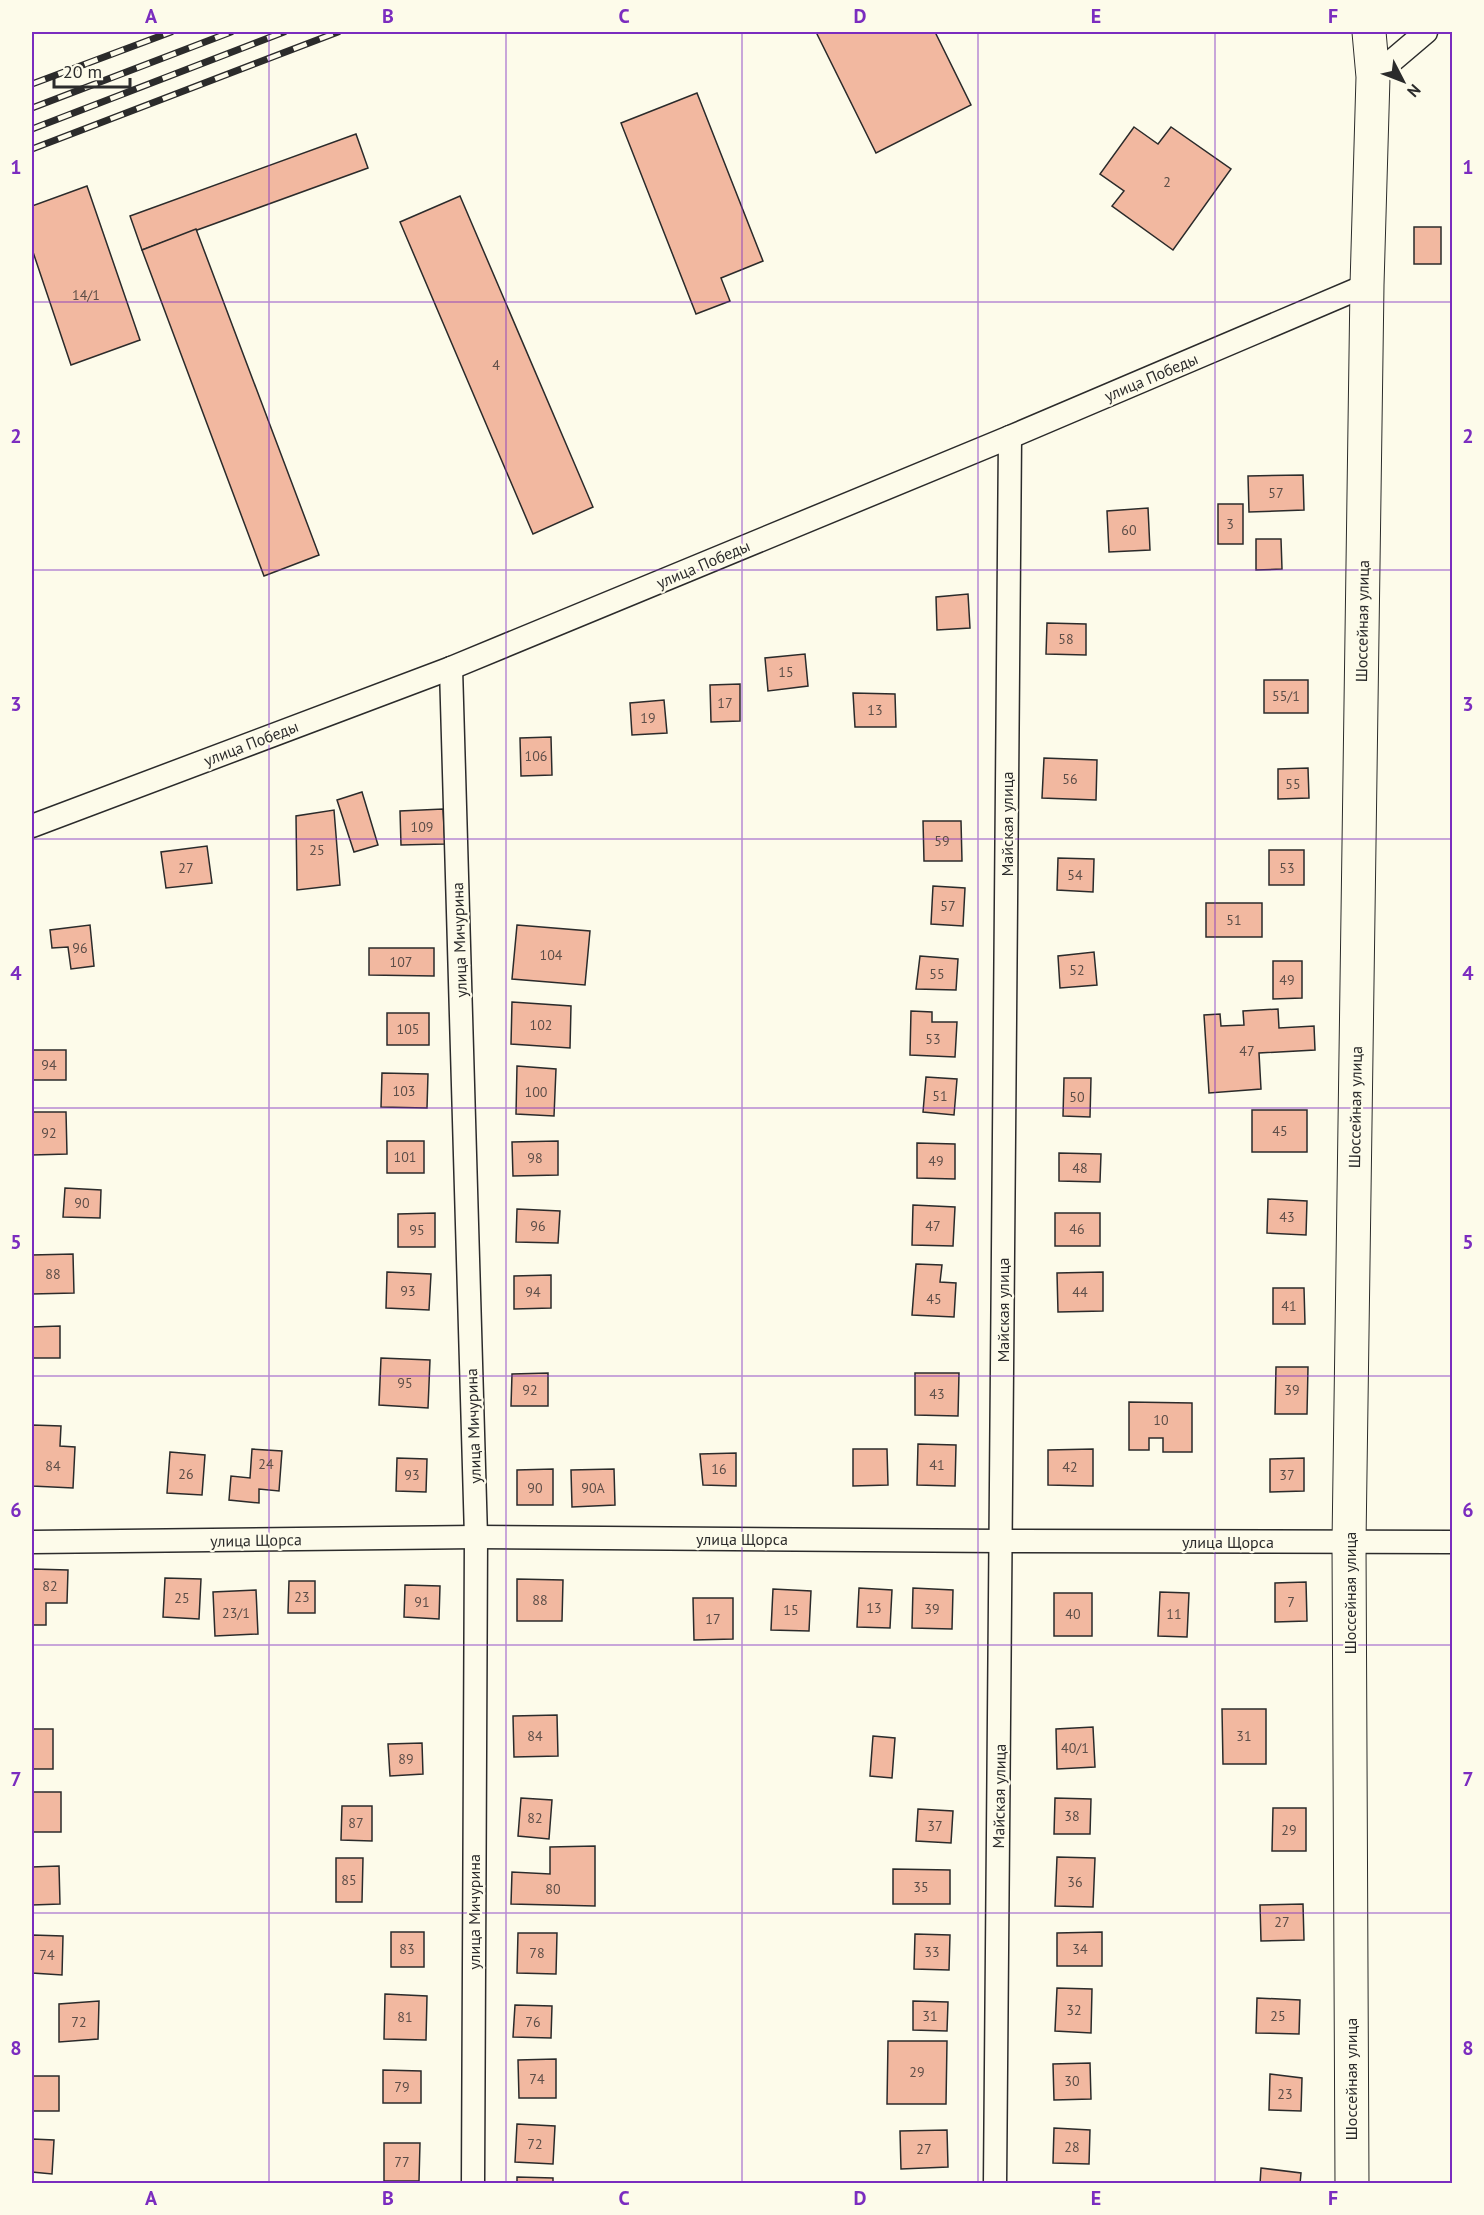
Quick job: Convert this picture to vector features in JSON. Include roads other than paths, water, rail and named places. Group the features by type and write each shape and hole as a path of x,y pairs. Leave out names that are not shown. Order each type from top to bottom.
{"main road":[{"name":"Шоссейная улица","path":"1352,2184 1349,1543 1367,285 1373,77 1369,32"}],"street":[{"path":"1373,77 1426,32"},
{"name":"улица Победы","path":"32,826 451,668 1010,437 1367,285"},
{"name":"Майская улица","path":"995,2184 1010,437"},
{"name":"улица Мичурина","path":"451,668 476,1537 472,2184"},
{"name":"улица Щорса","path":"32,1542 476,1537 1452,1542"}],"railway":[{"path":"32,84 171,32"},
{"path":"32,108 231,32"},
{"path":"32,129 284,32"},
{"path":"32,149 338,32"}]}
